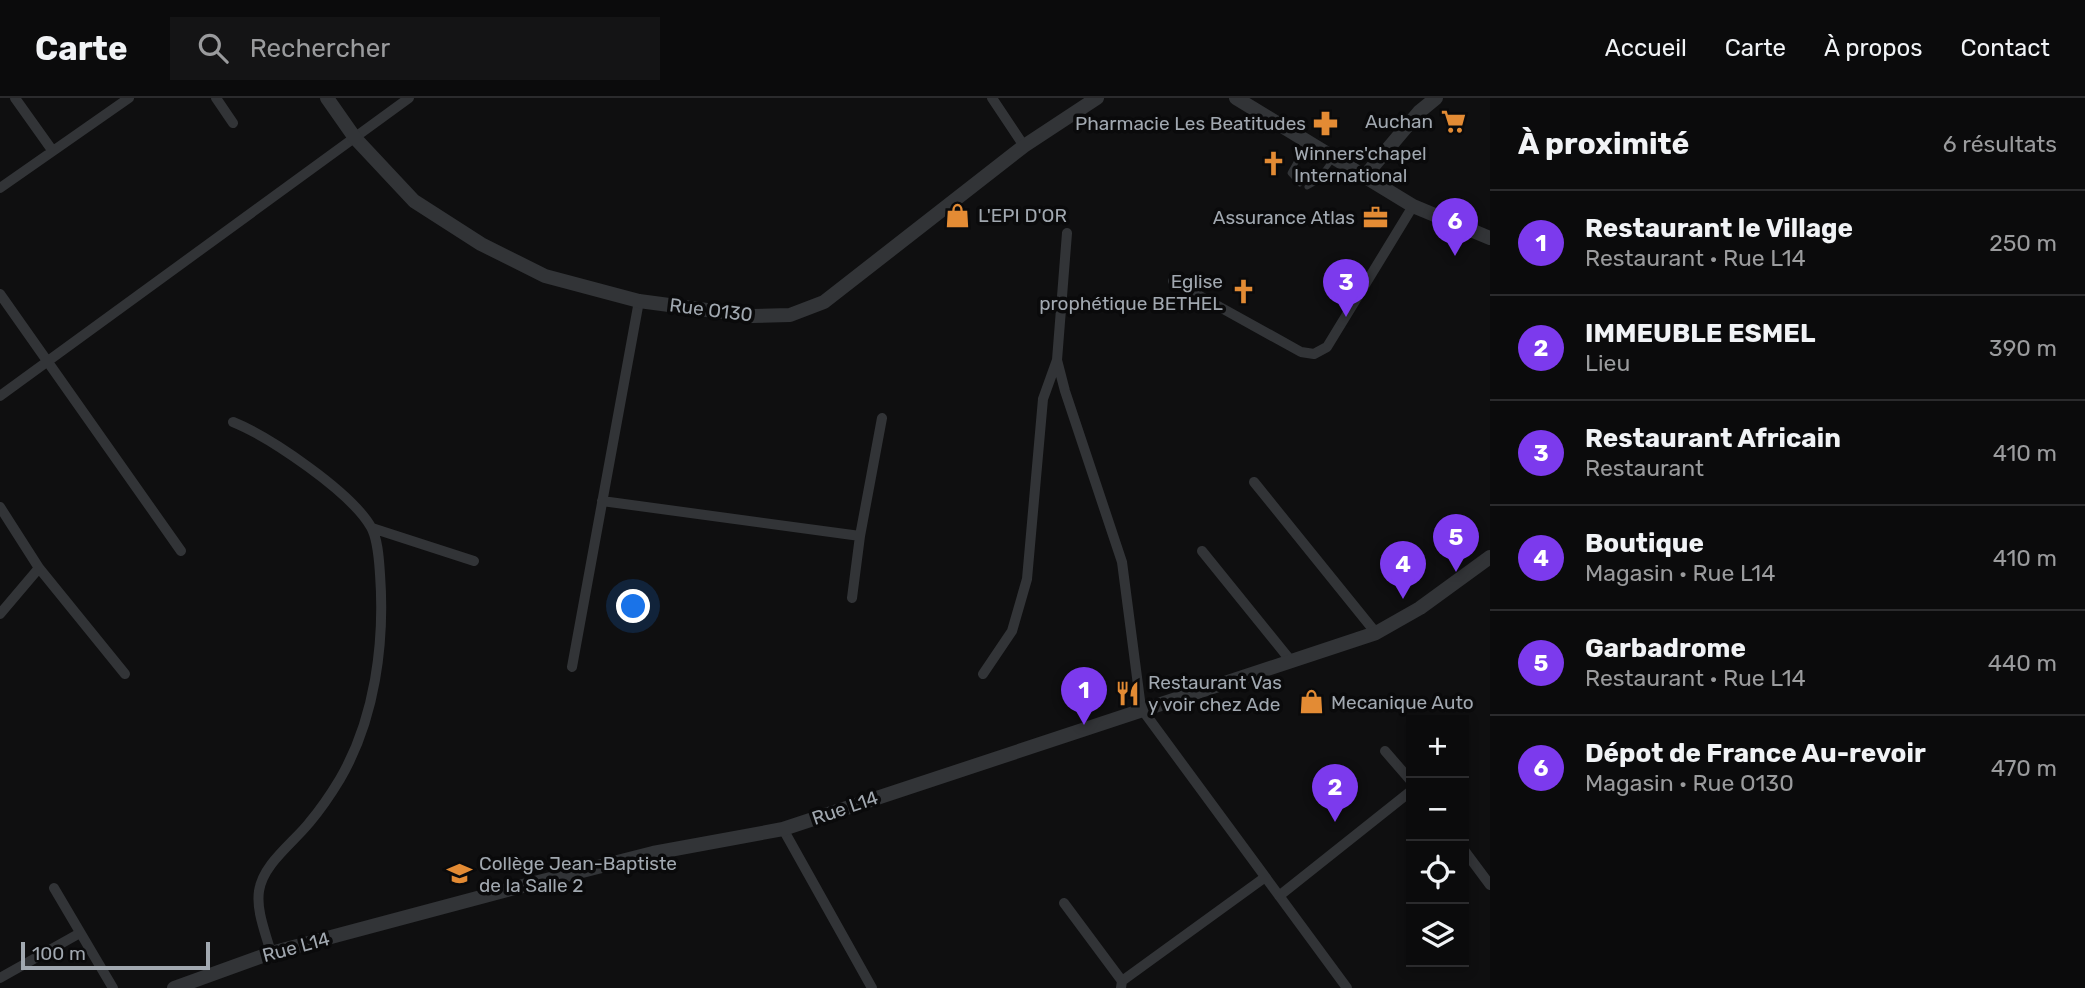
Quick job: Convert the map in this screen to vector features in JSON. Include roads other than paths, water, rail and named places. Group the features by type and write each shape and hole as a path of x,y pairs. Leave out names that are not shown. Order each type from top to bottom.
{"street":[{"path":"15,98 52,150"},
{"path":"0,188 129,98"},
{"path":"216,98 233,123"},
{"name":"Rue O130","path":"327,98 355,138 414,201 481,244 545,276 639,301 752,316 790,315 824,302 1024,146 1097,98"},
{"path":"0,396 49,363 410,98"},
{"path":"992,98 1024,146"},
{"path":"1236,98 1413,206 1490,237"},
{"path":"1364,177 1419,112 1436,98"},
{"path":"1173,281 1301,352 1314,354 1327,346 1413,206"},
{"path":"1066,233 1058,360 1065,391 1122,562 1141,708 1347,988"},
{"path":"0,294 181,551"},
{"path":"572,667 639,301"},
{"path":"983,674 1012,631 1027,579 1043,399 1058,360"},
{"path":"852,598 860,536 882,418"},
{"path":"233,422 254,430 339,491 372,528 379,562 383,607 382,646 356,746 340,779 309,822 276,858 259,889 260,910 271,953"},
{"path":"1255,482 1376,633"},
{"path":"602,501 860,536"},
{"path":"0,507 39,568 125,674"},
{"path":"372,528 474,561"},
{"path":"1202,551 1291,661"},
{"name":"Rue L14","path":"174,988 271,953 653,853 783,829 1141,708 1376,633 1420,608 1490,556"},
{"path":"0,614 39,568"},
{"path":"1385,751 1408,778"},
{"path":"1279,896 1406,795"},
{"path":"783,829 873,988"},
{"path":"1469,857 1490,885"},
{"path":"1064,903 1122,985 1264,878"},
{"path":"54,888 113,988"},
{"path":"0,978 80,933"}],"lane":[{"path":"1300,184 1290,173 1308,141"},
{"path":"1307,187 1316,182 1334,158"}],"place":[{"name":"Auchan","path":"1453,121"},
{"name":"Pharmacie Les Beatitudes","path":"1326,123"},
{"name":"Winners'chapel International","path":"1274,164"},
{"name":"L'EPI D'OR","path":"958,215"},
{"name":"Assurance Atlas","path":"1375,217"},
{"name":"Dépot de France Au-revoir","path":"1455,256"},
{"name":"Eglise prophétique BETHEL","path":"1243,292"},
{"name":"Restaurant Africain","path":"1346,317"},
{"name":"Garbadrome","path":"1456,572"},
{"name":"Boutique","path":"1403,599"},
{"name":"Restaurant Vas y voir chez Ade","path":"1128,693"},
{"name":"Mecanique Auto","path":"1311,702"},
{"name":"Restaurant le Village","path":"1084,725"},
{"name":"IMMEUBLE ESMEL","path":"1335,822"},
{"name":"Collège Jean-Baptiste de la Salle 2","path":"459,874"}]}
